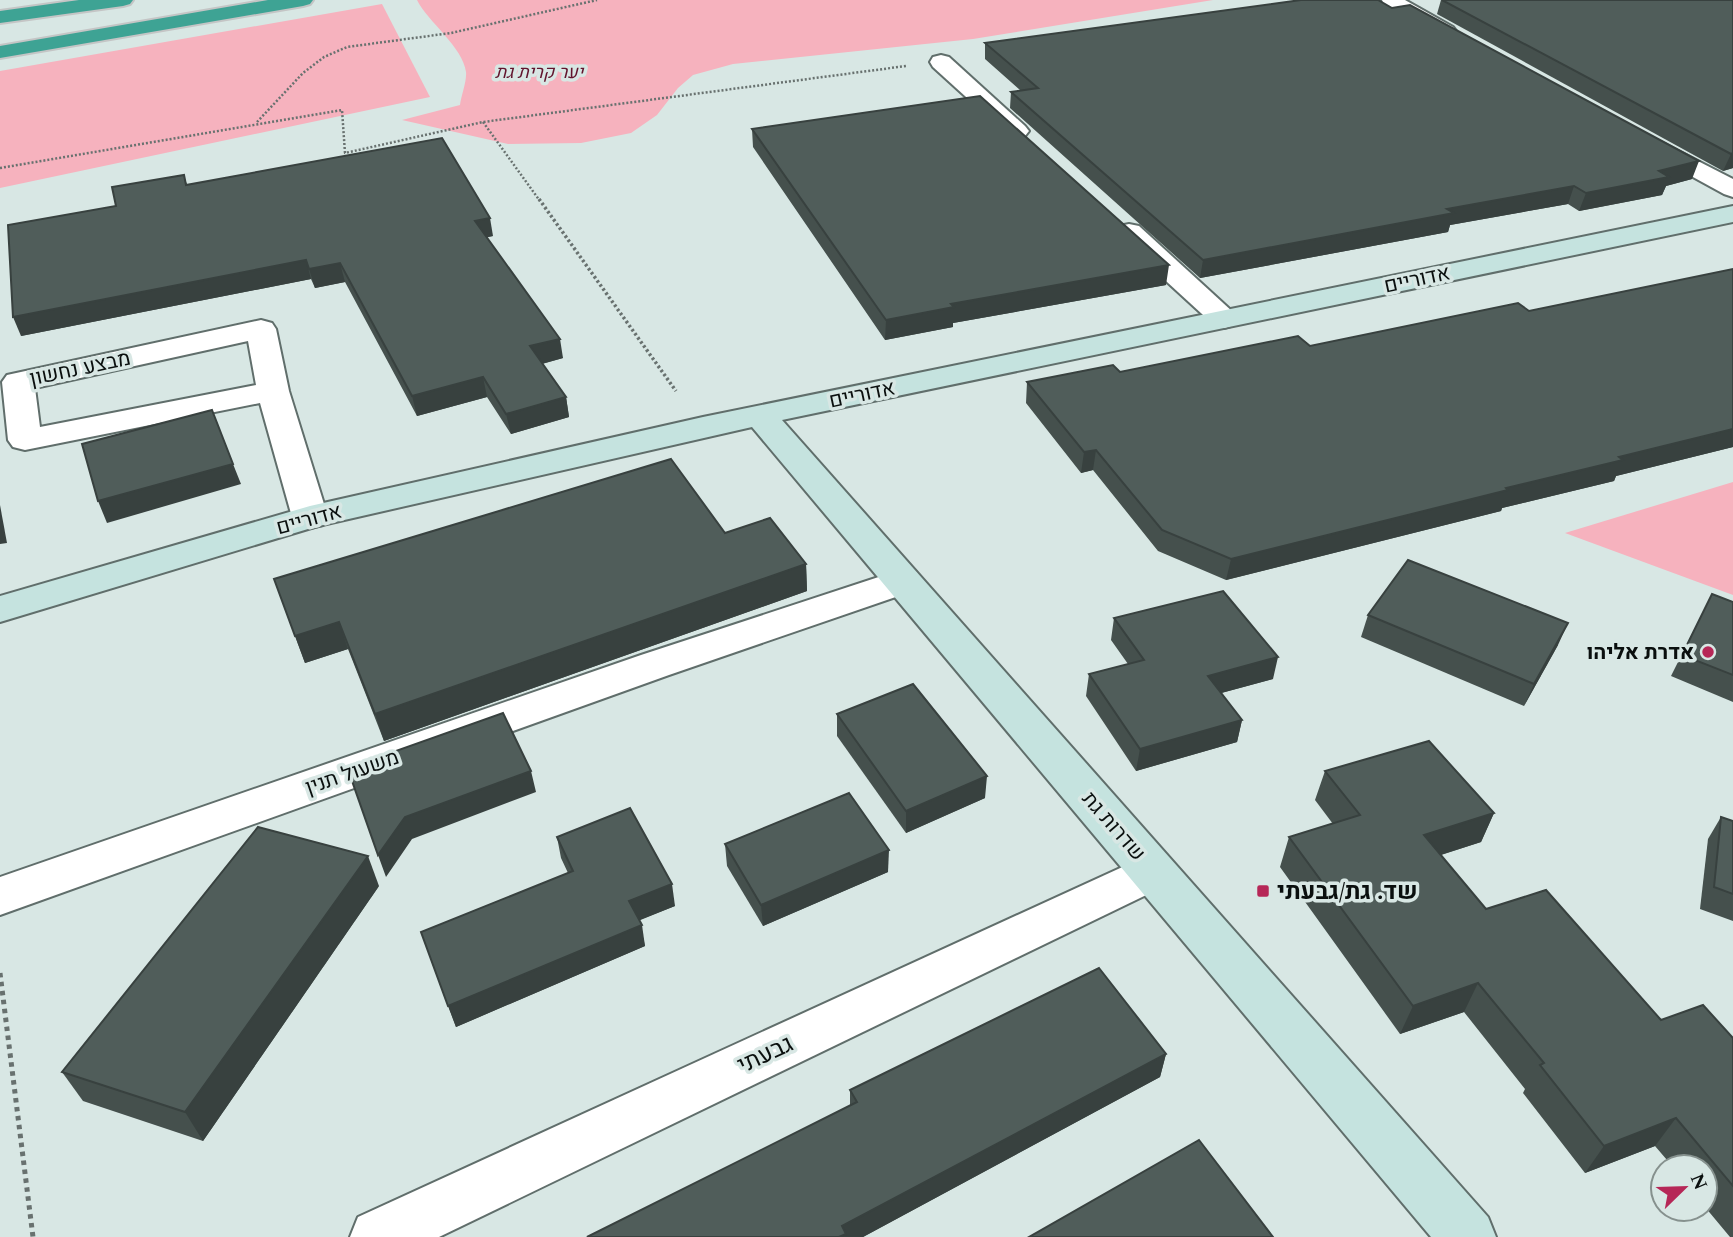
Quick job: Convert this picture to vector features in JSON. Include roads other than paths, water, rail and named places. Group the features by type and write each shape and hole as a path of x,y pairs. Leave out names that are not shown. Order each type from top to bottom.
{"highway":[{"path":"0,17 123,0"},
{"path":"0,52 303,0"}],"street":[{"path":"1395,0 1391,1 1465,41"},
{"path":"941,62 1032,144"},
{"path":"1635,135 1733,190"},
{"name":"אדוריים","path":"0,609 310,517 703,427 1733,214"},
{"path":"1113,218 1224,319"},
{"name":"מבצע נחשון","path":"273,391 25,440 18,382 261,329 273,391 310,517"},
{"name":"שדרות גת","path":"760,415 1153,871 1461,1235"},
{"name":"משעול תנין","path":"0,896 642,669 903,581"},
{"name":"גבעתי","path":"378,1237 1153,871"}],"place":[{"name":"אדרת אליהו","path":"1708,652"},
{"name":"שד. גת/גבעתי","path":"1263,891"}],"park label":[{"name":"יער קרית גת","path":"539,72"}]}
